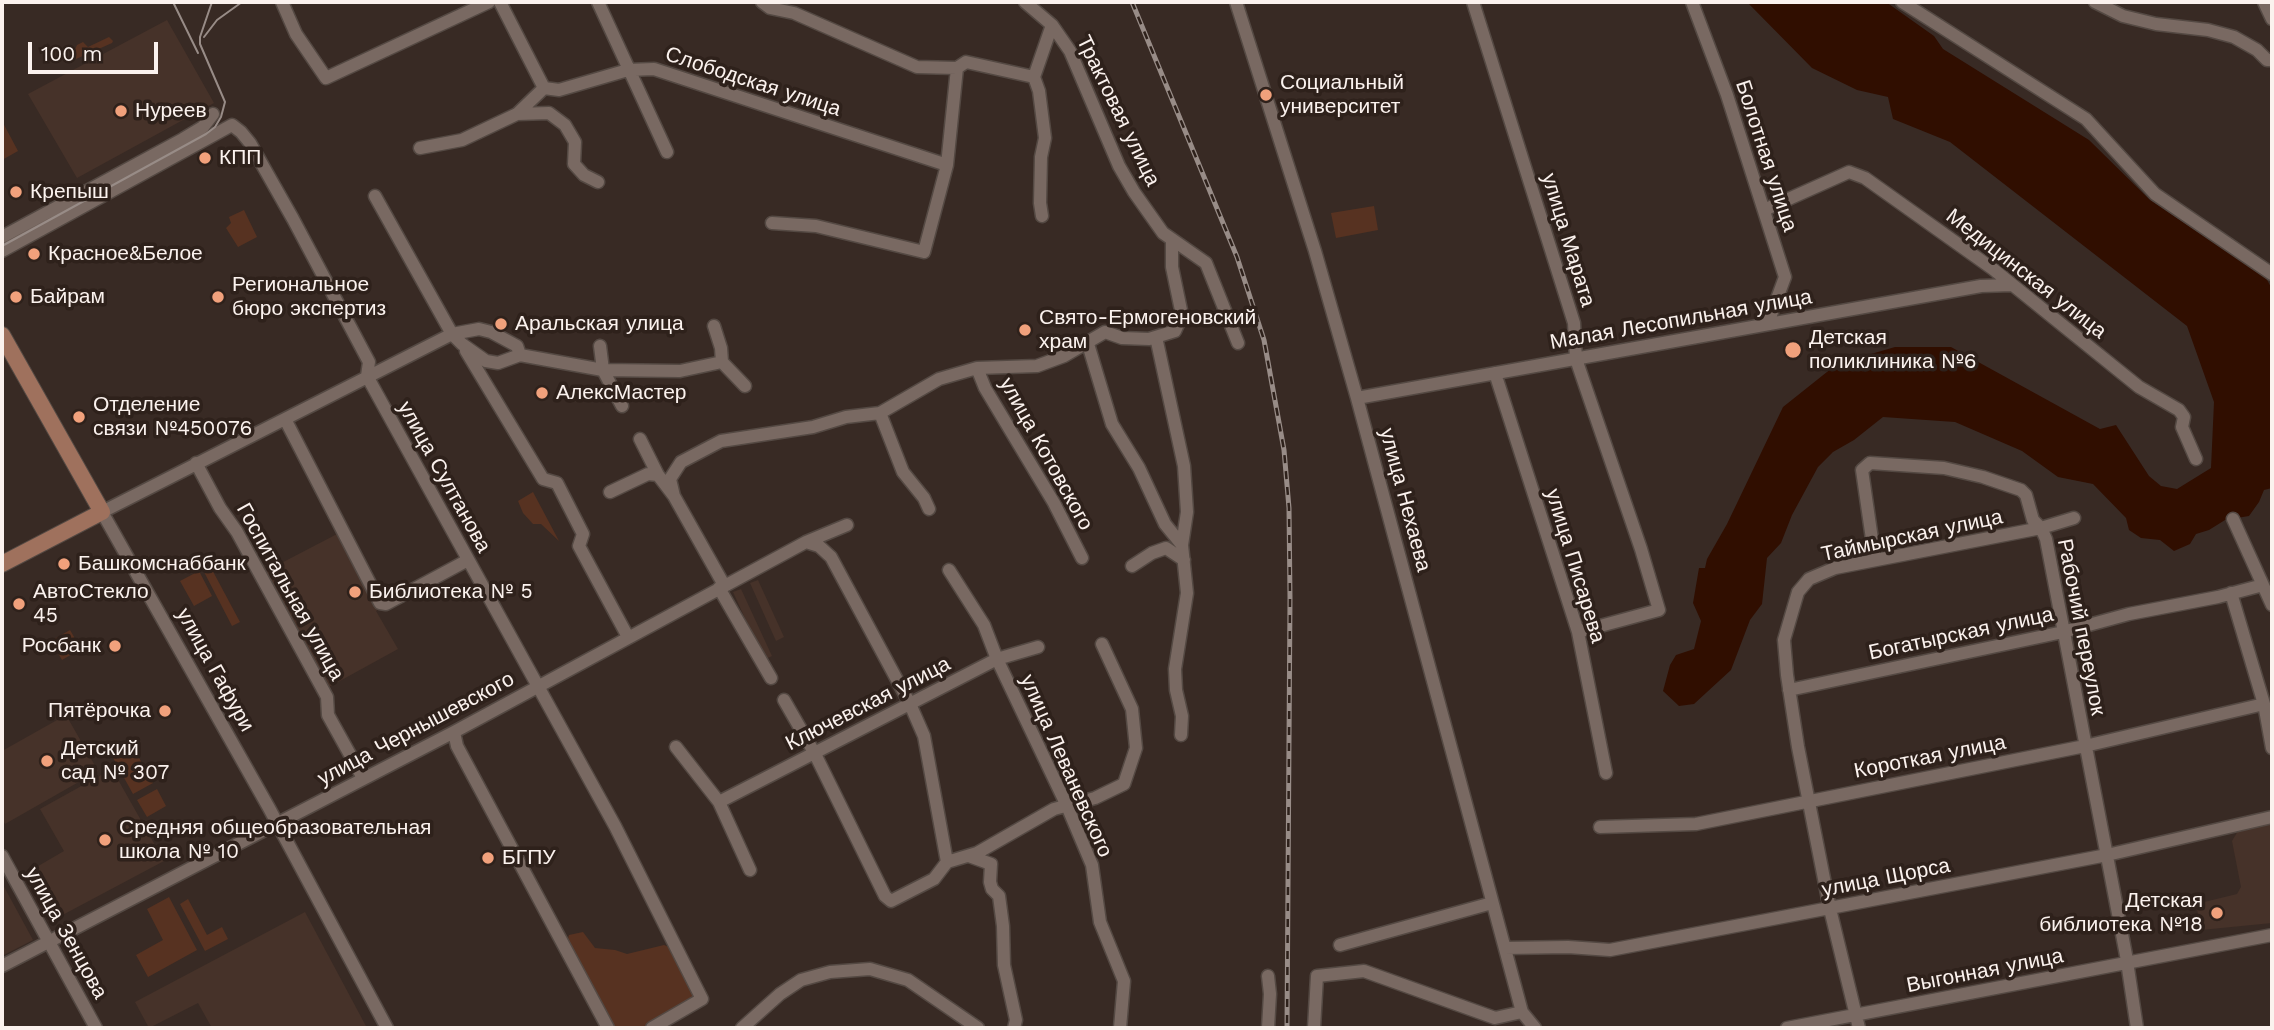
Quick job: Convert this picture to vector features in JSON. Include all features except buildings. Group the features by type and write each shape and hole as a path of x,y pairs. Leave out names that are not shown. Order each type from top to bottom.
{"main road":[{"name":"улица Гафури","path":"2,335 102,512"},
{"path":"2,564 102,512"}],"street":[{"path":"282,2 296,34 326,78 489,2"},
{"path":"419,148 462,140 517,114 544,88 500,2"},
{"path":"598,2 667,152"},
{"path":"762,2 770,8 794,13 917,67 957,68 966,62 1034,77"},
{"name":"Трактовая улица","path":"1025,2 1052,25 1070,51 1119,166 1134,192 1163,233 1206,263 1238,343"},
{"name":"улица Нехаева","path":"1236,2 1315,251 1357,398 1522,1012"},
{"name":"улица Марата","path":"1473,2 1574,323 1576,359 1659,610 1577,632"},
{"name":"Болотная улица","path":"1692,2 1727,95 1784,277 1768,323"},
{"path":"1902,2 2086,119 2155,194 2272,274"},
{"path":"2095,2 2123,16 2234,37 2267,60 2272,60"},
{"path":"2264,2 2272,19"},
{"path":"1042,216 1041,157 1045,138 1039,91 1034,77 1052,25"},
{"path":"772,223 816,226 925,252 947,164 957,68"},
{"name":"Слободская улица","path":"544,88 559,90 628,69 654,69 947,164"},
{"path":"517,114 549,113 565,125 575,142 575,164 584,175 598,182"},
{"path":"2,251 186,144 213,114"},
{"name":"улица Султанова","path":"186,144 232,125 250,143 369,362 367,376 615,826 702,999 652,1028"},
{"path":"2,237 186,144"},
{"name":"Медицинская улица","path":"1763,210 1849,172 1865,178 2012,285 2139,387 2179,410 2184,417 2182,427 2196,459"},
{"path":"375,197 452,334 486,361 498,363 520,355 603,370 680,371 722,362"},
{"path":"674,496 670,480 681,462 721,441 813,427 846,417 880,413 939,379 978,368 1037,366 1088,344 1105,332 1122,338 1156,337 1175,331 1182,315 1172,267 1172,239"},
{"name":"Малая Лесопильная улица","path":"1357,398 1981,286 2012,285"},
{"path":"714,326 722,348 722,362 745,386"},
{"path":"102,512 452,334 479,329 491,332 517,346 520,355"},
{"path":"1156,337 1184,466 1187,512 1182,545 1187,593 1175,670 1182,716 1181,734"},
{"path":"463,344 543,479 556,483 583,534 579,546 628,637"},
{"path":"1088,344 1112,424 1139,468 1165,524 1182,545"},
{"path":"600,346 603,370 622,406"},
{"name":"улица Котовского","path":"978,368 985,388 1054,503 1082,558"},
{"name":"улица Писарева","path":"1495,373 1577,632 1606,773"},
{"path":"880,413 903,471 929,509"},
{"path":"285,419 382,604 468,560"},
{"path":"640,439 658,475 674,496 771,678"},
{"name":"Госпитальная улица","path":"196,463 327,696 328,715 363,778"},
{"name":"Рабочий переулок","path":"1875,560 1862,470 1870,463 1944,468 1983,477 2021,490 2026,495 2033,520 2046,539 2107,855 2137,1028"},
{"path":"610,492 649,474 658,475"},
{"name":"улица Гафури","path":"102,512 387,1028"},
{"name":"Таймырская улица","path":"1789,690 1784,640 1798,592 1809,579 1835,568 2041,528 2074,518"},
{"path":"2233,519 2272,605"},
{"name":"улица Чернышевского","path":"2,966 454,732 721,586 806,542 847,525"},
{"path":"806,542 819,546 831,557 924,736 947,862"},
{"path":"1132,566 1152,553 1166,548 1184,560"},
{"name":"улица Леваневского","path":"949,570 976,609 1093,865 1100,922 1124,981 1120,1028"},
{"name":"Богатырская улица","path":"1789,690 2063,632 2129,614 2263,584"},
{"path":"2231,593 2264,704 2272,748"},
{"path":"783,700 814,754 885,896 891,901 934,879 947,862 969,856 1054,809 1095,798 1124,784 1136,747 1132,709 1102,644"},
{"name":"Ключевская улица","path":"719,802 997,659 1038,647"},
{"path":"1789,690 1830,909 1859,1028"},
{"name":"Короткая улица","path":"1600,827 1696,824 2085,746 2264,704"},
{"path":"454,732 457,746 608,1028"},
{"path":"676,747 719,802 750,870"},
{"name":"улица Щорса","path":"1505,948 1568,947 1610,950 2107,855 2272,817"},
{"name":"улица Зенцова","path":"2,856 96,1028"},
{"path":"969,856 987,860 991,864 990,881 992,889 999,896 1003,926 1003,965 1014,1010 1014,1028"},
{"path":"1340,945 1492,904"},
{"name":"Выгонная улица","path":"1787,1028 2272,935"},
{"path":"742,1028 780,994 801,980 831,972 870,969 908,980 978,1028"},
{"path":"1314,1028 1317,976 1364,971 1495,1018 1522,1012 1535,1028"},
{"path":"1268,976 1268,1028"}],"shaded area":[{"path":"1747,2 1886,2 1934,36 1943,49 2089,140 2150,200 2266,278 2272,289 2272,488 2264,490 2249,516 2225,520 2196,534 2190,544 2174,551 2160,540 2141,538 2129,530 2126,518 2093,484 2058,477 2022,451 1955,422 1883,417 1854,440 1833,452 1818,467 1792,515 1781,543 1767,558 1762,604 1750,620 1731,670 1694,704 1679,706 1663,691 1670,665 1676,655 1694,649 1701,621 1693,603 1699,568 1705,568 1707,559 1727,524 1783,407 1837,364 1895,347 1951,347 2100,429 2116,425 2149,476 2161,486 2177,489 2211,468 2214,402 2187,326 1950,142 1893,119 1888,97 1857,90 1812,68"},
{"path":"167,20 214,103 77,178 28,94"},
{"path":"109,37 112,43 76,59 73,54 77,45 83,42 88,47"},
{"path":"2,121 18,151 2,160"},
{"path":"1374,206 1378,230 1336,238 1331,213"},
{"path":"244,210 257,237 238,247 226,228 231,223 229,217"},
{"path":"533,492 559,541 541,524 533,524 523,513 518,501"},
{"path":"339,533 379,609 376,611 398,649 327,688 266,571"},
{"path":"209,564 240,622 232,626 202,568"},
{"path":"199,571 212,596 194,606 180,581"},
{"path":"758,580 784,637 776,641 750,583"},
{"path":"741,589 772,656 764,660 733,592"},
{"path":"70,630 81,649 62,660 51,641"},
{"name":"Детский сад № 307","path":"66,715 98,771 5,824 2,818 2,751"},
{"path":"133,747 153,783 133,794 112,756"},
{"name":"Средняя общеобразовательная школа № 10","path":"112,769 164,861 55,919 28,872 64,851 40,809"},
{"path":"157,789 166,806 147,817 137,800"},
{"path":"2272,823 2272,923 2201,930 2196,904 2237,894 2241,887 2232,841 2238,831"},
{"path":"2,883 33,940 2,956"},
{"path":"169,897 197,950 148,977 136,955 163,940 147,909"},
{"path":"188,899 207,935 222,927 228,939 205,951 180,904"},
{"path":"305,912 367,1028 212,1028 198,1003 149,1028 135,1002"},
{"path":"583,932 595,948 627,954 664,945 669,947 697,997 641,1028 615,1028 567,942 569,935"}],"tram line":[{"path":"173,2 198,53"},
{"path":"2,246 215,127 225,102 200,44 212,2"},
{"path":"204,37 217,20 242,2"}],"railway":[{"path":"1132,2 1237,257 1264,340 1284,450 1289,508 1290,598 1287,1028"}],"place":[{"name":"Социальный университет","path":"1266,95"},
{"name":"Нуреев","path":"121,111"},
{"name":"КПП","path":"205,158"},
{"name":"Крепыш","path":"16,192"},
{"name":"Красное&Белое","path":"34,254"},
{"name":"Байрам","path":"16,297"},
{"name":"Региональное бюро экспертиз","path":"218,297"},
{"name":"Аральская улица","path":"501,324"},
{"name":"Свято-Ермогеновский храм","path":"1025,330"},
{"name":"Детская поликлиника №6","path":"1793,350"},
{"name":"АлексМастер","path":"542,393"},
{"name":"Отделение связи №450076","path":"79,417"},
{"name":"Башкомснаббанк","path":"64,564"},
{"name":"Библиотека № 5","path":"355,592"},
{"name":"АвтоСтекло 45","path":"19,604"},
{"name":"Росбанк","path":"115,646"},
{"name":"Пятёрочка","path":"165,711"},
{"name":"Детский сад № 307","path":"47,761"},
{"name":"Средняя общеобразовательная школа № 10","path":"105,840"},
{"name":"БГПУ","path":"488,858"},
{"name":"Детская библиотека №18","path":"2217,913"}]}
